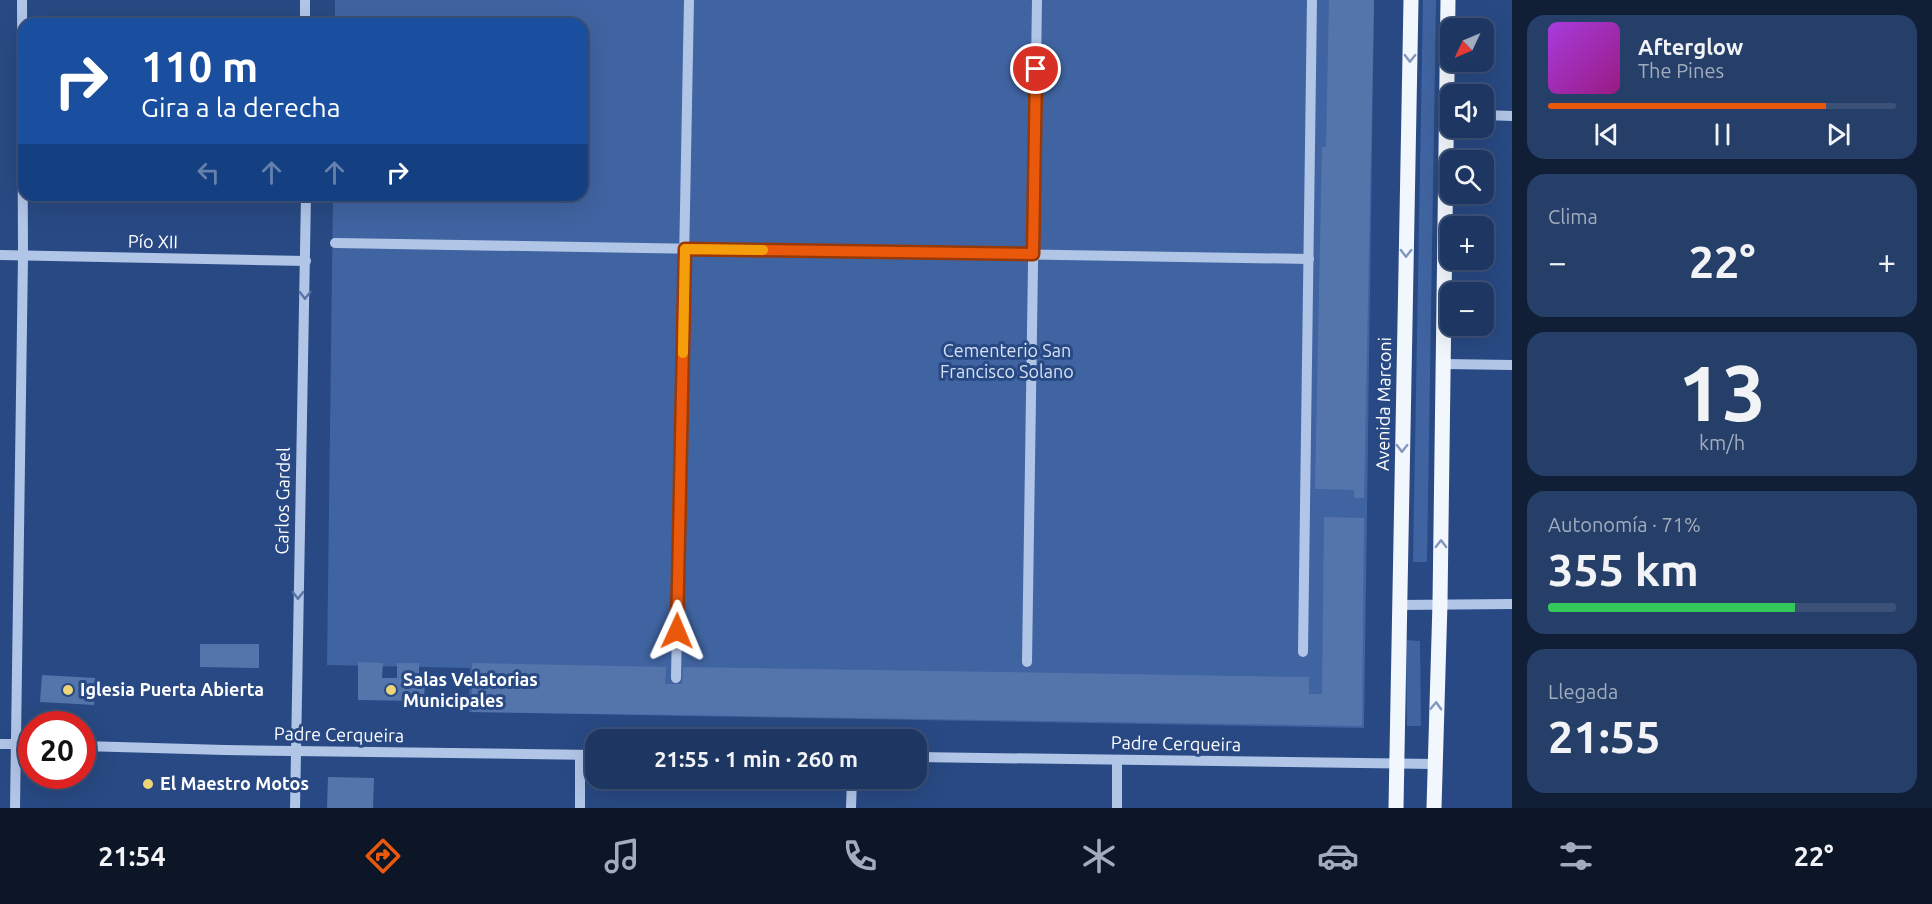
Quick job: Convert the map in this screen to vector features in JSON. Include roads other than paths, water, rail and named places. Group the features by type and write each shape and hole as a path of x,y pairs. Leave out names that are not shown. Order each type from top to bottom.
{"main road":[{"name":"Avenida Marconi","path":"1396,808 1411,0"},
{"path":"1448,0 1449,84"},
{"path":"1434,808 1449,138"}],"street":[{"path":"22,0 22,18"},
{"path":"305,0 305,18"},
{"path":"676,678 689,0"},
{"path":"1027,662 1037,0"},
{"path":"1303,652 1312,0"},
{"path":"1494,115 1512,116"},
{"path":"15,808 22,201"},
{"name":"Carlos Gardel","path":"295,808 306,201"},
{"path":"335,243 1309,259"},
{"name":"Pío XII","path":"0,255 306,261"},
{"path":"1444,364 1512,365"},
{"path":"1399,604 1512,604"},
{"path":"0,744 15,744"},
{"name":"Padre Cerqueira","path":"96,746 585,755"},
{"path":"580,755 580,808"},
{"name":"Padre Cerqueira","path":"927,758 1434,764"},
{"path":"1117,760 1117,808"},
{"path":"851,808 852,789"}],"place":[{"name":"Iglesia Puerta Abierta","path":"68,690"},
{"name":"Salas Velatorias Municipales","path":"391,690"},
{"name":"El Maestro Motos","path":"148,784"}],"park label":[{"name":"Cementerio San Francisco Solano","path":"1007,361"}]}
